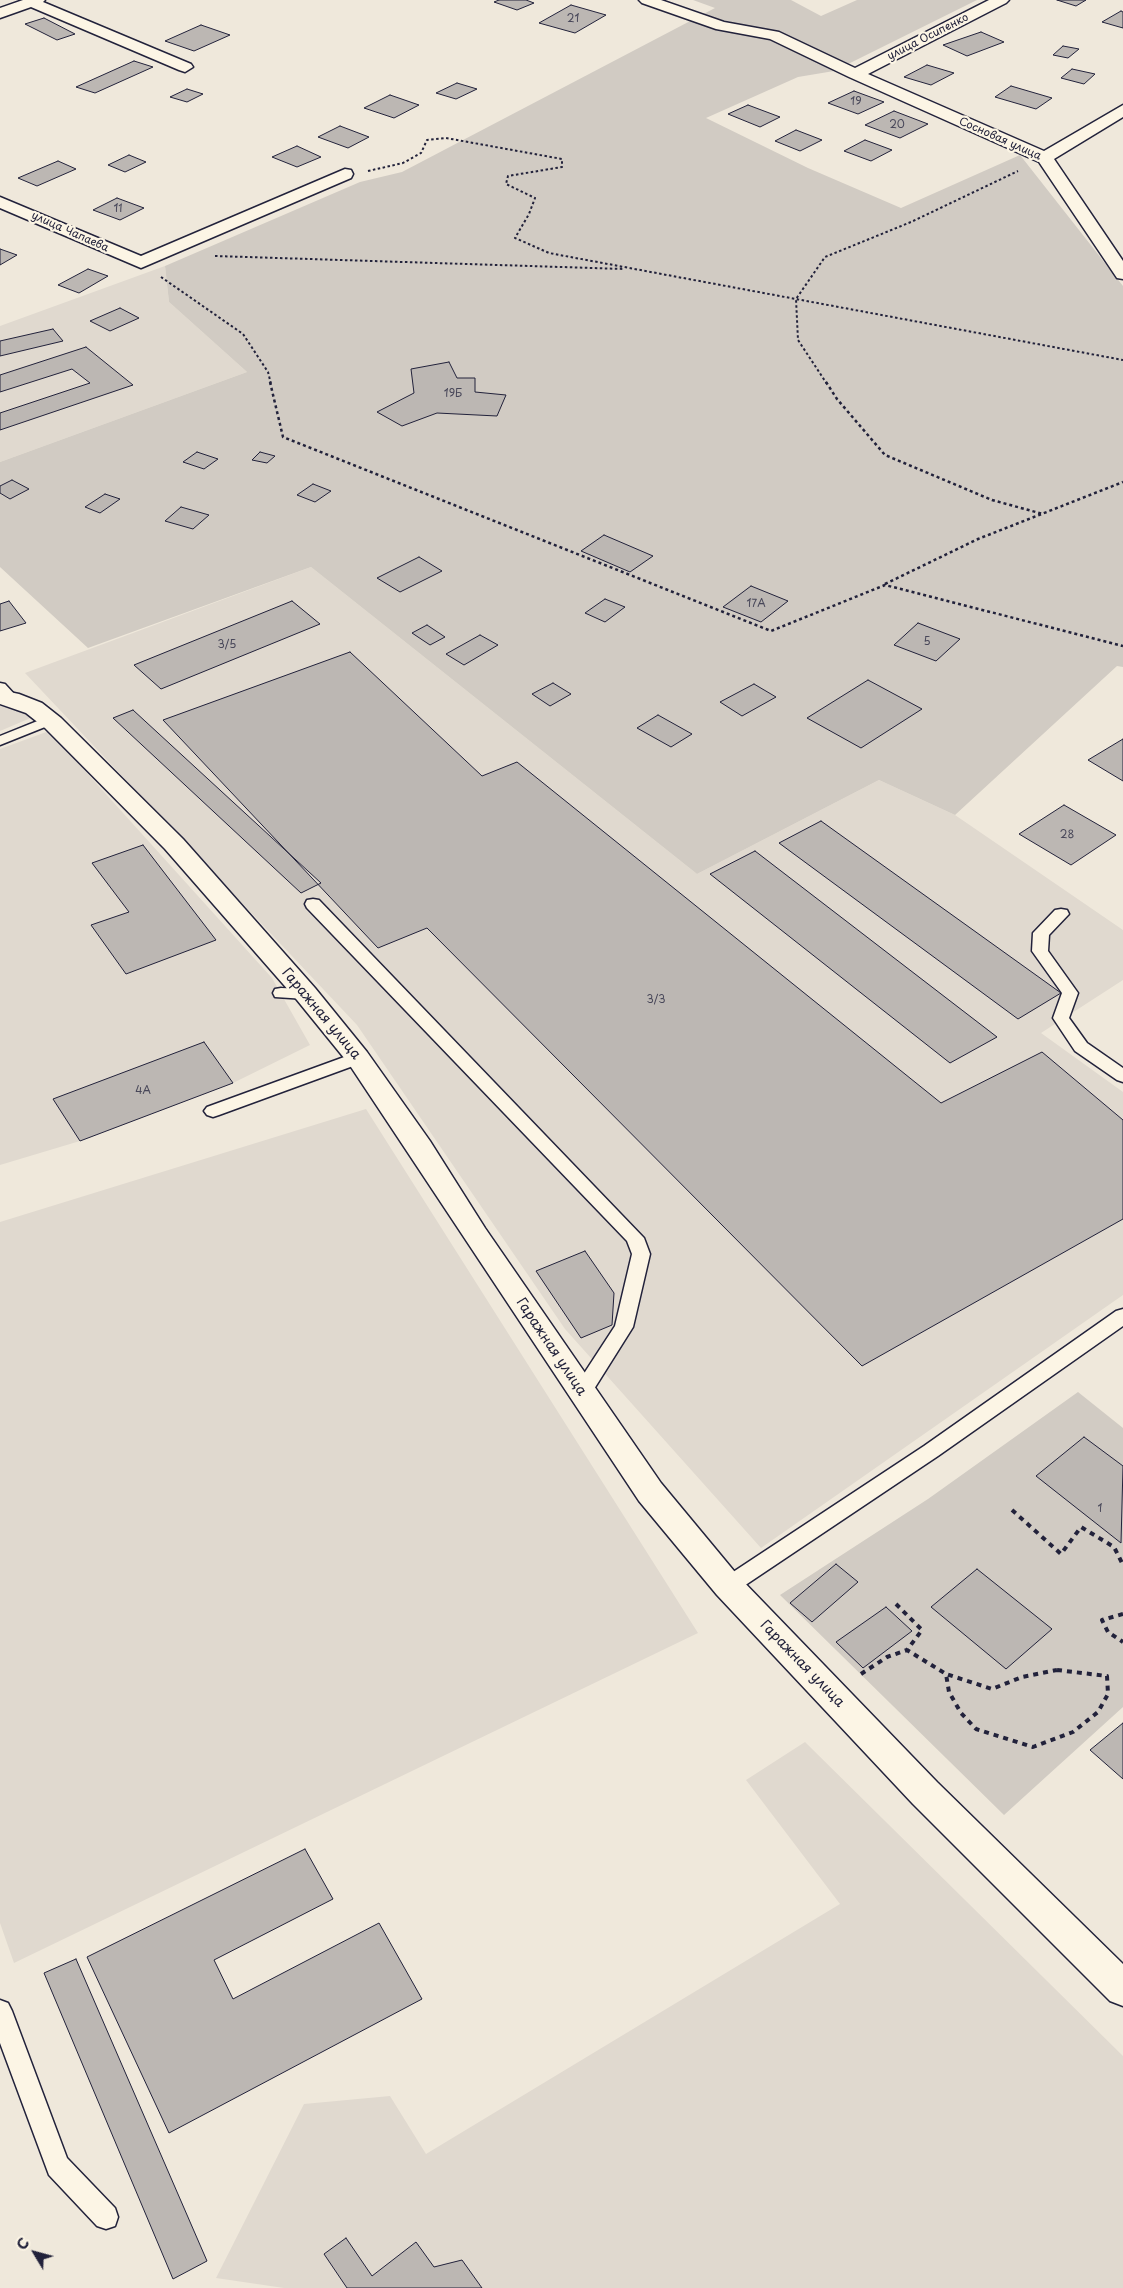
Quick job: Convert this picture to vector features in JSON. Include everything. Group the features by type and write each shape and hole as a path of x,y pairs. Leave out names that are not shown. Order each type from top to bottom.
{"street":[{"name":"Сосновая улица","path":"647,0 721,26 774,35 855,74 1044,158 1123,274"},
{"name":"улица Осипенко","path":"855,74 1001,0"},
{"path":"0,13 34,1 185,68"},
{"path":"1044,158 1123,110"},
{"path":"140,263 345,174"},
{"name":"улица Чапаева","path":"0,202 140,263"},
{"name":"Гаражная улица","path":"4,694 51,716 174,844 293,993 358,1058 420,1148 475,1236 650,1492 728,1586 925,1793 1123,1989"}],"lane":[{"path":"0,741 51,716"},
{"path":"313,904 635,1238 641,1254 624,1327 582,1392"},
{"path":"1061,914 1052,920 1041,933 1040,952 1070,993 1061,1018 1081,1047 1123,1076"},
{"path":"212,1111 358,1058"},
{"path":"728,1586 930,1451 1123,1316"},
{"path":"0,2011 58,2166 106,2217"}],"path":[{"path":"345,174 379,170 403,163 421,154 427,140 446,138 562,159 562,167 508,176 506,184 535,198 529,214 515,238 549,253 1123,360"},
{"path":"1043,514 992,500 885,455 837,399 798,340 796,299 825,256 911,222 1044,158"},
{"path":"210,256 635,269"},
{"path":"140,263 243,334 268,372 283,437 771,631 885,584 978,539 1123,482"},
{"path":"885,584 1123,646"},
{"path":"1012,1510 1061,1554 1081,1527 1114,1547 1123,1565"},
{"path":"861,1674 888,1657 907,1650 922,1630 896,1604"},
{"path":"1123,1614 1102,1620 1108,1632 1123,1642"},
{"path":"907,1650 946,1674 992,1689 1022,1677 1057,1670 1107,1676 1108,1694 1098,1712 1073,1732 1033,1746 1003,1739 976,1729 961,1713 949,1692 946,1674"}],"shaded area":[{"path":"693,0 791,0 821,16 857,0 977,0 834,71 798,77 706,118 808,168 901,208 1020,155 1123,286 1123,667 1117,666 955,815 879,780 697,874 311,567 88,648 0,567 0,462 247,372 169,302 165,266 360,182 402,172 715,8"},
{"path":"165,266 169,302 247,372 0,462 0,326"},
{"path":"311,567 697,874 879,780 955,815 1123,930 1123,980 1041,1033 1123,1092 1123,1295 761,1548 565,1329 357,1025 25,673"},
{"path":"0,701 6,701 33,717 0,731"},
{"path":"49,731 272,978 310,1045 233,1083 80,1141 0,1165 0,749"},
{"path":"366,1109 698,1633 14,1963 0,1923 0,1222"},
{"path":"1078,1392 1123,1428 1123,1707 1004,1815 780,1595 928,1499"},
{"path":"805,1742 1123,2056 1123,2288 284,2288 216,2278 304,2104 390,2096 426,2154 840,1904 746,1780"}],"building":[{"path":"499,0 526,0 534,3 517,10 494,2"},
{"path":"1057,0 1086,0 1076,6"},
{"path":"571,5 606,15 575,33 539,23"},
{"path":"1121,11 1123,12 1123,28 1102,22"},
{"path":"44,18 75,34 57,40 25,24"},
{"path":"201,25 230,35 194,51 165,41"},
{"path":"981,32 1004,42 967,56 943,45"},
{"path":"1063,46 1079,49 1068,58 1053,55"},
{"path":"134,61 153,67 95,93 76,87"},
{"path":"927,65 954,73 931,85 904,77"},
{"path":"1072,69 1095,74 1084,84 1061,78"},
{"path":"457,83 477,89 456,99 436,93"},
{"path":"1011,86 1052,98 1036,109 995,97"},
{"path":"187,89 203,94 187,102 170,97"},
{"path":"854,91 884,102 858,114 828,103"},
{"path":"390,95 419,105 394,118 364,108"},
{"path":"748,105 780,117 760,127 728,114"},
{"path":"894,111 928,124 900,138 865,125"},
{"path":"340,126 369,137 348,148 318,137"},
{"path":"796,130 822,140 800,151 775,141"},
{"path":"865,140 892,150 871,161 844,151"},
{"path":"297,146 321,157 297,167 272,157"},
{"path":"129,155 146,162 125,172 108,165"},
{"path":"58,161 76,169 37,186 18,178"},
{"path":"117,198 144,208 120,220 93,210"},
{"path":"0,249 17,255 0,265"},
{"path":"88,269 108,276 79,293 58,285"},
{"path":"120,308 139,318 110,331 90,321"},
{"path":"53,329 63,341 0,356 0,341"},
{"path":"86,347 133,385 0,430 0,413 90,383 72,369 0,392 0,375"},
{"path":"449,362 457,378 475,378 475,392 506,395 497,416 437,413 402,426 377,412 414,393 411,369"},
{"path":"197,452 218,459 204,469 183,462"},
{"path":"260,452 275,456 267,463 252,460"},
{"path":"12,480 29,489 10,499 0,493 0,486"},
{"path":"313,484 331,491 315,502 297,495"},
{"path":"105,494 120,499 100,513 85,507"},
{"path":"181,507 209,515 193,529 165,521"},
{"path":"604,535 653,556 630,572 581,551"},
{"path":"419,557 442,571 400,592 377,578"},
{"path":"751,586 788,601 761,622 723,607"},
{"path":"605,599 625,607 605,622 585,613"},
{"path":"9,601 26,623 0,631 0,604"},
{"path":"292,601 320,624 161,689 134,665"},
{"path":"918,623 960,639 936,661 894,645"},
{"path":"427,625 445,637 430,645 412,633"},
{"path":"480,635 498,645 464,665 446,654"},
{"path":"350,652 482,776 517,762 941,1103 1042,1052 1123,1120 1123,1219 862,1366 427,928 378,948 163,720"},
{"path":"868,680 922,709 861,748 807,718"},
{"path":"553,683 571,694 550,706 532,694"},
{"path":"754,684 776,697 742,716 720,702"},
{"path":"133,710 321,883 301,893 113,718"},
{"path":"658,715 692,734 671,747 637,728"},
{"path":"1123,739 1123,781 1088,760"},
{"path":"1064,805 1116,835 1071,865 1019,834"},
{"path":"821,821 1061,993 1018,1019 779,843"},
{"path":"143,845 216,940 126,974 91,925 129,912 92,863"},
{"path":"755,851 997,1037 950,1063 710,874"},
{"path":"204,1042 233,1083 80,1141 53,1099"},
{"path":"585,1251 614,1293 612,1325 581,1338 536,1271"},
{"path":"1084,1437 1123,1466 1121,1543 1036,1476"},
{"path":"836,1564 858,1582 812,1622 790,1603"},
{"path":"977,1569 1052,1629 1006,1669 931,1607"},
{"path":"886,1607 912,1631 863,1668 836,1642"},
{"path":"1123,1723 1123,1779 1090,1750"},
{"path":"305,1849 333,1899 214,1960 233,1999 379,1923 422,1999 169,2133 87,1957"},
{"path":"76,1959 207,2261 173,2279 44,1973"},
{"path":"346,2238 372,2276 416,2242 434,2267 462,2260 482,2288 347,2288 324,2254"}]}
